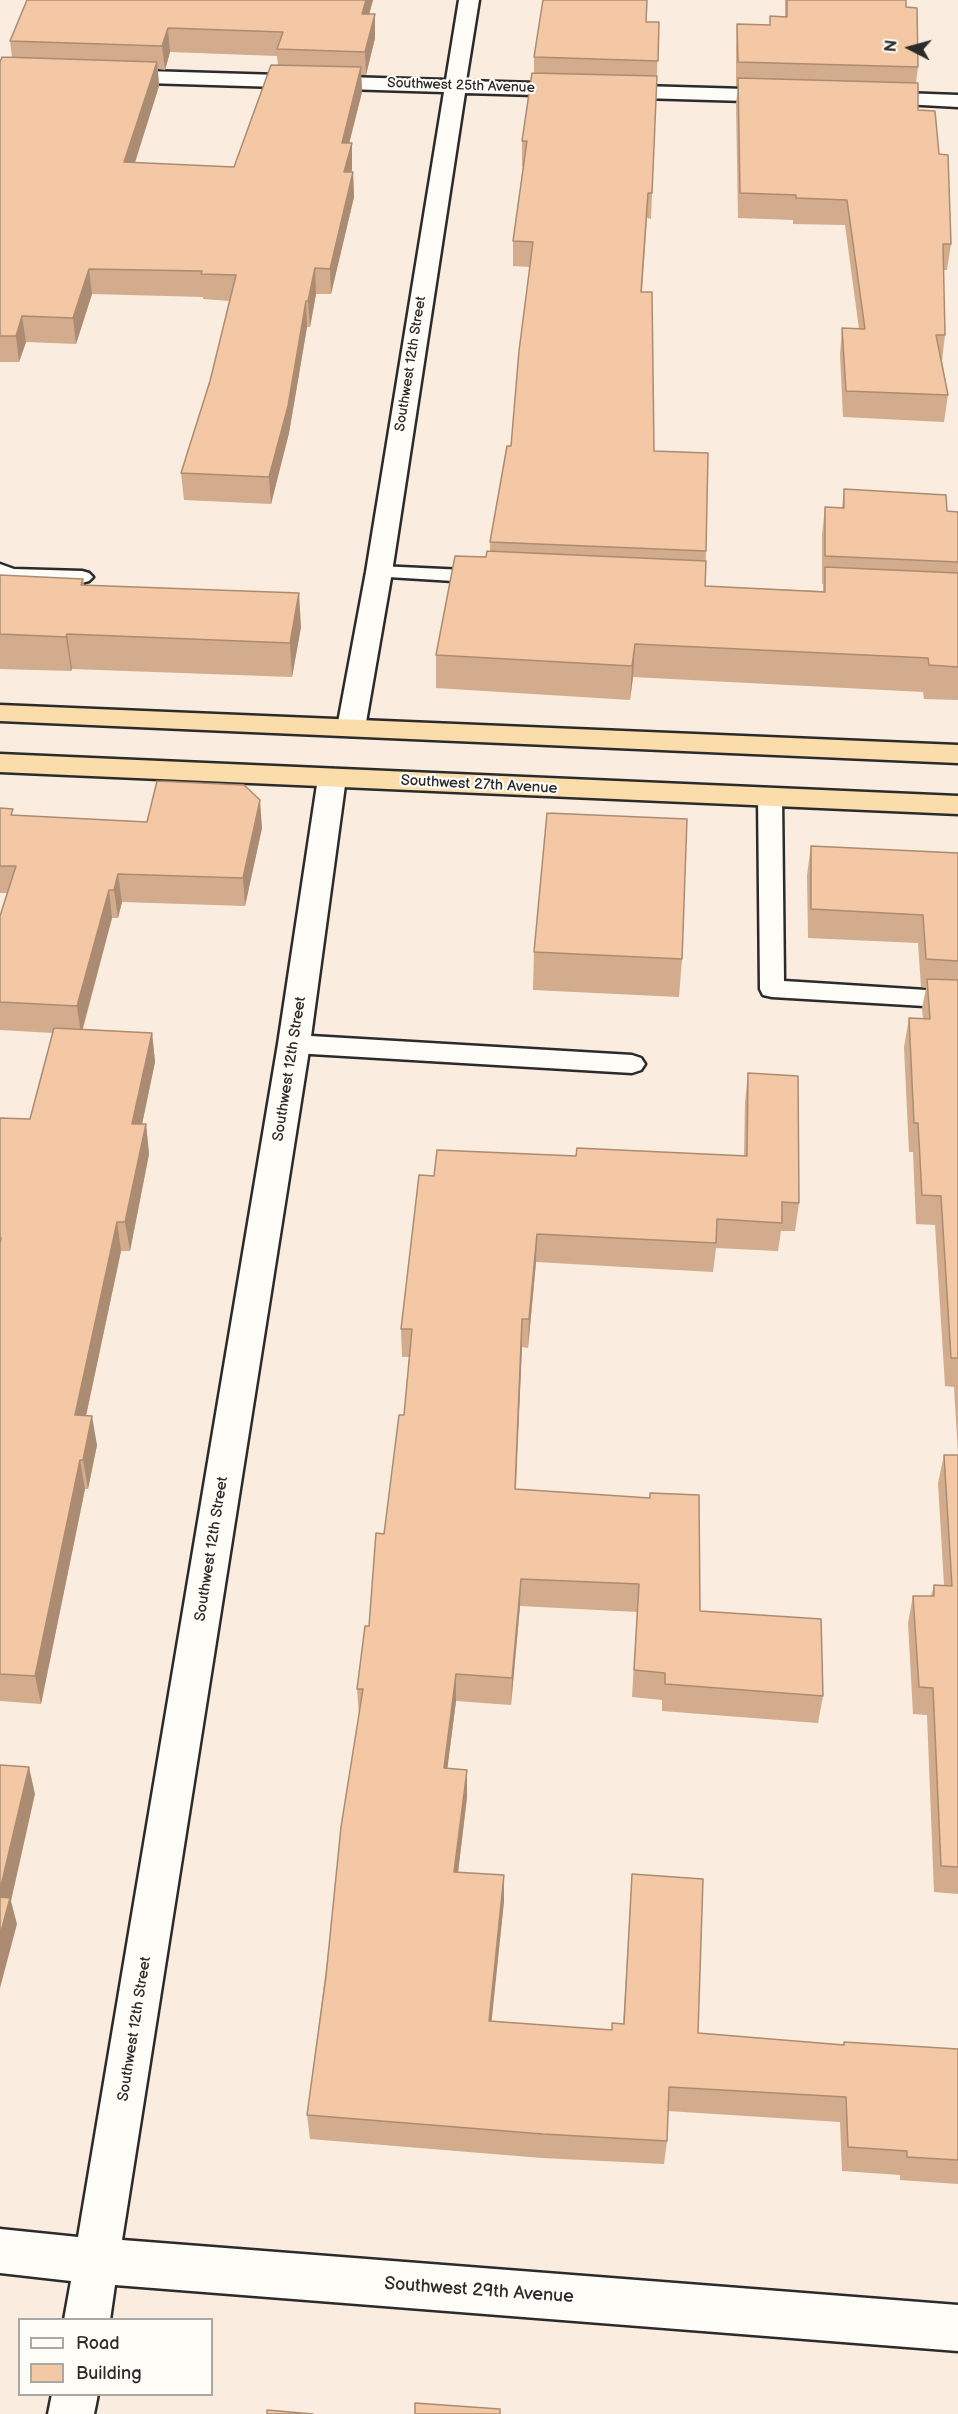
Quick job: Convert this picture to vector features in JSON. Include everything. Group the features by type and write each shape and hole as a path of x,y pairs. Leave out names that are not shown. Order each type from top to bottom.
{"highway":[{"path":"0,713 958,754"},
{"name":"Southwest 27th Avenue","path":"0,763 958,805"}],"street":[{"name":"Southwest 12th Street","path":"351,728 379,572 469,0"},
{"name":"Southwest 25th Avenue","path":"96,75 802,96"},
{"path":"850,98 958,101"},
{"name":"Southwest 12th Street","path":"87,2318 294,1044 332,778"},
{"name":"Southwest 29th Avenue","path":"0,2251 97,2261 958,2328"},
{"path":"72,2414 75,2396"}],"lane":[{"path":"0,570 10,575 82,578"},
{"path":"379,572 506,578"},
{"path":"770,796 772,989 958,1000"},
{"path":"294,1044 632,1064"}],"building":[{"path":"27,0 366,0 362,14 375,14 365,52 277,49 283,32 168,28 162,46 10,41"},
{"path":"543,0 647,0 646,22 659,22 658,61 534,57"},
{"path":"787,0 906,0 906,7 917,8 918,67 738,62 737,24 770,25 770,16 787,17"},
{"path":"2,57 157,62 124,162 234,167 271,65 361,67 342,143 352,143 344,172 353,172 330,269 315,268 308,301 306,301 288,406 269,477 181,473 210,381 236,275 201,274 202,271 89,269 73,318 22,316 16,336 0,336 0,62"},
{"path":"532,73 657,76 652,193 648,193 641,292 652,292 654,451 708,453 706,551 490,542 507,446 511,446 519,351 533,242 513,241 527,141 522,141"},
{"path":"738,78 918,83 918,110 935,111 939,154 948,155 951,244 943,244 945,335 936,335 948,395 846,391 842,328 865,329 847,200 740,193"},
{"path":"844,489 946,495 947,511 958,512 958,562 825,556 825,507 844,508"},
{"path":"487,551 706,561 705,586 825,592 825,567 958,573 958,667 929,665 928,658 635,644 632,666 436,655 455,556 486,557"},
{"path":"0,575 83,579 81,585 299,593 290,643 67,634 66,637 0,634"},
{"path":"157,781 244,785 260,800 243,878 118,874 114,890 109,890 77,1006 0,1002 0,916 16,866 0,866 0,808 13,809 11,815 147,822"},
{"path":"547,813 687,819 682,959 534,952"},
{"path":"811,846 958,853 958,961 926,959 923,915 811,909"},
{"path":"927,979 958,980 958,1358 951,1358 941,1196 922,1195 918,1123 914,1123 909,1018 930,1019"},
{"path":"54,1028 152,1033 132,1124 146,1124 125,1222 117,1222 75,1415 92,1416 83,1460 80,1460 35,1676 0,1674 0,1118 30,1119"},
{"path":"748,1073 798,1076 799,1203 782,1202 782,1223 717,1219 716,1243 537,1234 529,1319 522,1319 515,1489 650,1498 650,1493 699,1495 700,1611 821,1619 823,1696 665,1684 665,1673 634,1670 639,1584 521,1579 512,1678 456,1674 444,1768 467,1770 454,1872 504,1875 489,2021 612,2030 612,2023 624,2024 632,1874 703,1879 698,2033 844,2045 844,2042 958,2049 958,2160 907,2157 907,2151 848,2147 846,2097 669,2087 667,2141 543,2134 307,2115 326,1976 341,1827 363,1689 357,1689 365,1626 369,1626 376,1533 384,1534 399,1415 404,1415 412,1329 401,1329 419,1175 434,1176 437,1150 576,1156 577,1148 747,1156"},
{"path":"944,1455 958,1455 958,1867 941,1866 933,1688 919,1687 913,1596 934,1596 934,1585 952,1586"},
{"path":"0,1765 29,1767 0,1890"},
{"path":"0,1897 10,1898 0,1935"},
{"path":"415,2403 500,2409 500,2414 415,2414"},
{"path":"267,2410 313,2414 267,2414"}]}
